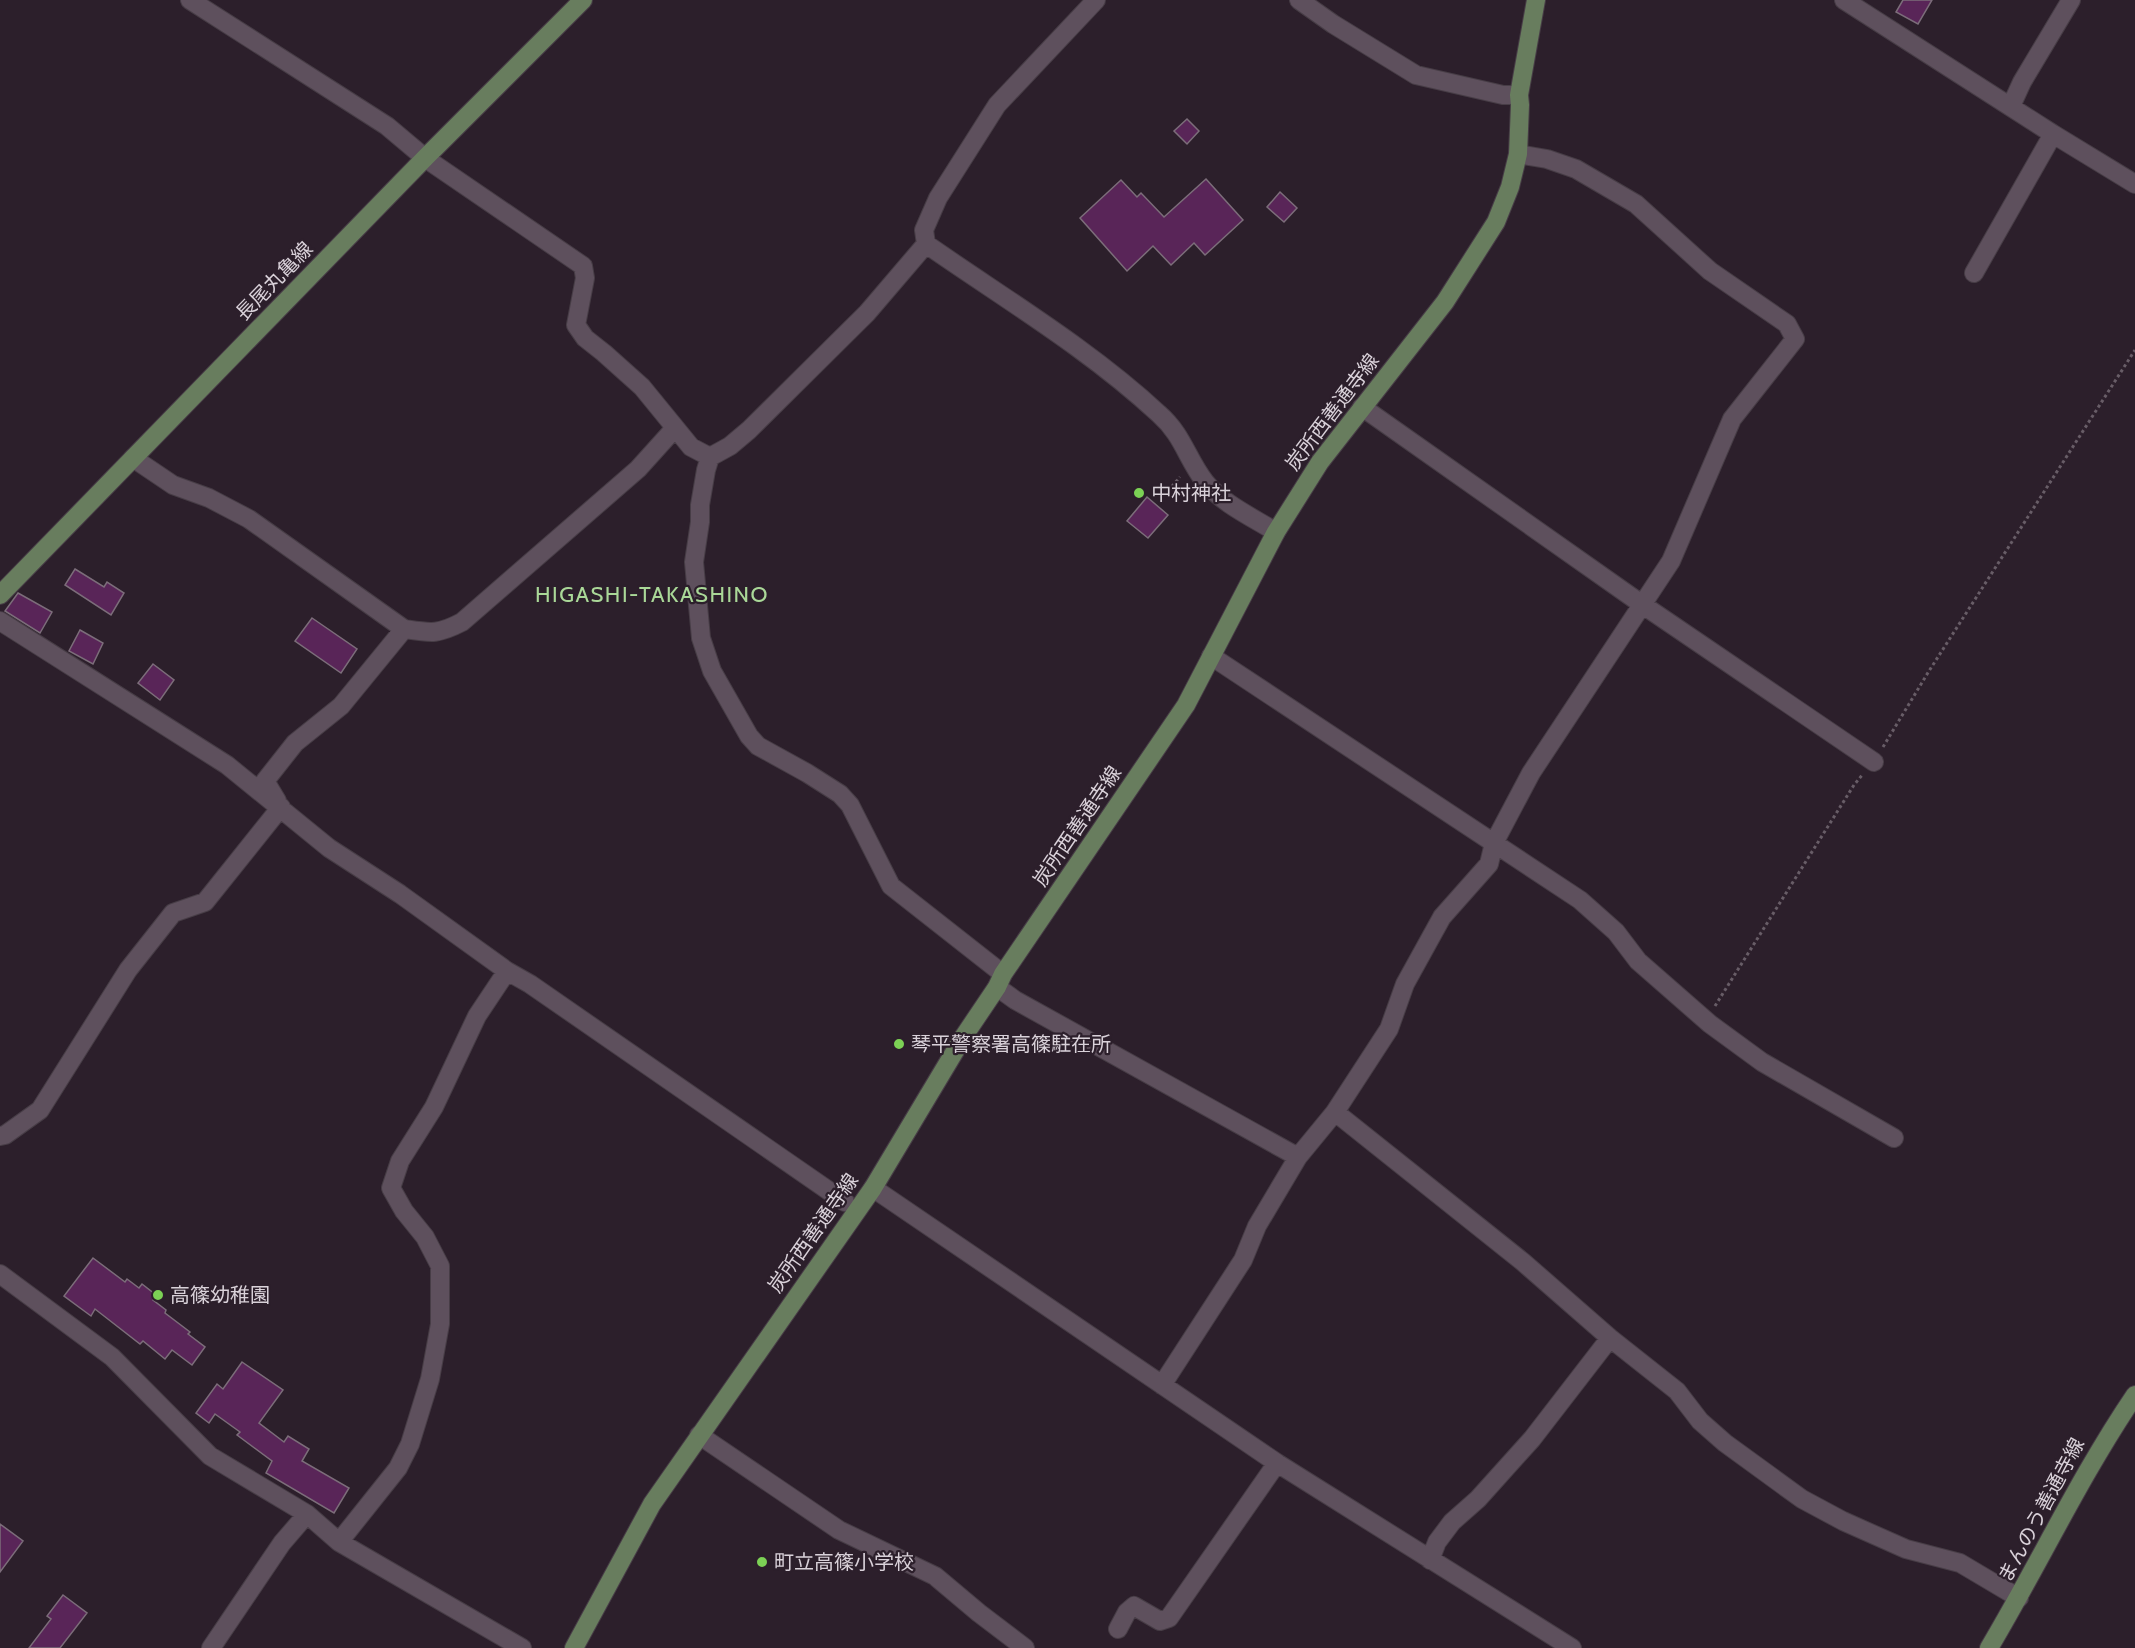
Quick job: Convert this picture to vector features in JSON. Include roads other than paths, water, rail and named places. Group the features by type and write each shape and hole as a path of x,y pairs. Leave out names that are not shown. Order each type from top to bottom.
{"main road":[{"name":"長尾丸亀線","path":"0,595 425,158 583,0"},
{"name":"炭所西善通寺線","path":"574,1648 652,1504 873,1188 1000,980 1186,705 1276,532 1320,462 1445,302 1496,222 1510,187 1518,154 1519,96 1536,0"},
{"name":"まんのう善通寺線","path":"1989,1648 2019,1598 2102,1443 2135,1395"}],"street":[{"path":"190,0 387,126 425,158 583,266 585,278 576,325 585,338 642,387 690,447 710,457"},
{"path":"1096,0 997,105 938,198 924,230 926,244 1066,339 1138,395 1162,416 1180,437 1207,484 1228,503 1276,532"},
{"path":"1299,0 1333,24 1416,75 1503,95 1519,96"},
{"path":"1844,0 2135,184"},
{"path":"2011,106 2022,82 2071,0"},
{"path":"1974,273 2053,134"},
{"path":"1162,1385 1243,1260 1257,1226 1298,1157 1335,1112 1389,1029 1405,984 1442,917 1489,864 1494,843 1531,773 1671,561 1732,419 1795,339 1787,324 1710,271 1636,204 1576,168 1547,159 1518,154"},
{"path":"926,244 867,313 749,430 730,446 710,457 700,505 694,562 701,638 712,671 758,746 807,772 840,794 850,805 891,886 1000,980 1015,1000 1298,1157"},
{"path":"1362,407 1642,605 1874,762"},
{"path":"133,458 173,485 209,498 249,519 404,629 432,634 462,622 638,469 675,428"},
{"path":"0,621 227,765 282,807 329,848 400,894 507,971 530,984 845,1202"},
{"path":"282,807 265,781 295,743 341,706 404,629"},
{"path":"1211,656 1580,900 1616,932 1638,961 1710,1024 1744,1050 1894,1138"},
{"path":"0,1136 5,1135 40,1110 97,1016 134,962 173,913 205,902 282,807"},
{"path":"339,1542 398,1468 410,1444 430,1379 440,1324 440,1266 425,1237 404,1211 392,1188 400,1161 434,1107 477,1016 507,971"},
{"path":"1335,1112 1523,1262 1610,1338 1677,1392 1700,1421 1725,1443 1802,1498 1843,1521 1906,1549 1960,1563 2019,1598"},
{"path":"873,1188 1277,1463 1430,1560 1548,1642 1572,1648"},
{"path":"0,1274 112,1356 210,1456 308,1514 339,1542 522,1648"},
{"path":"1430,1560 1437,1542 1452,1522 1478,1499 1532,1439 1610,1338"},
{"path":"699,1435 839,1530 935,1576 1025,1648"},
{"path":"1118,1629 1127,1612 1134,1606 1160,1621 1169,1618 1277,1463"},
{"path":"211,1648 282,1543 308,1514"}],"place":[{"name":"中村神社","path":"1139,493"},
{"name":"琴平警察署高篠駐在所","path":"899,1044"},
{"name":"高篠幼稚園","path":"158,1295"},
{"name":"町立高篠小学校","path":"762,1562"}],"district":[{"name":"HIGASHI-TAKASHINO","path":"652,594"}]}
